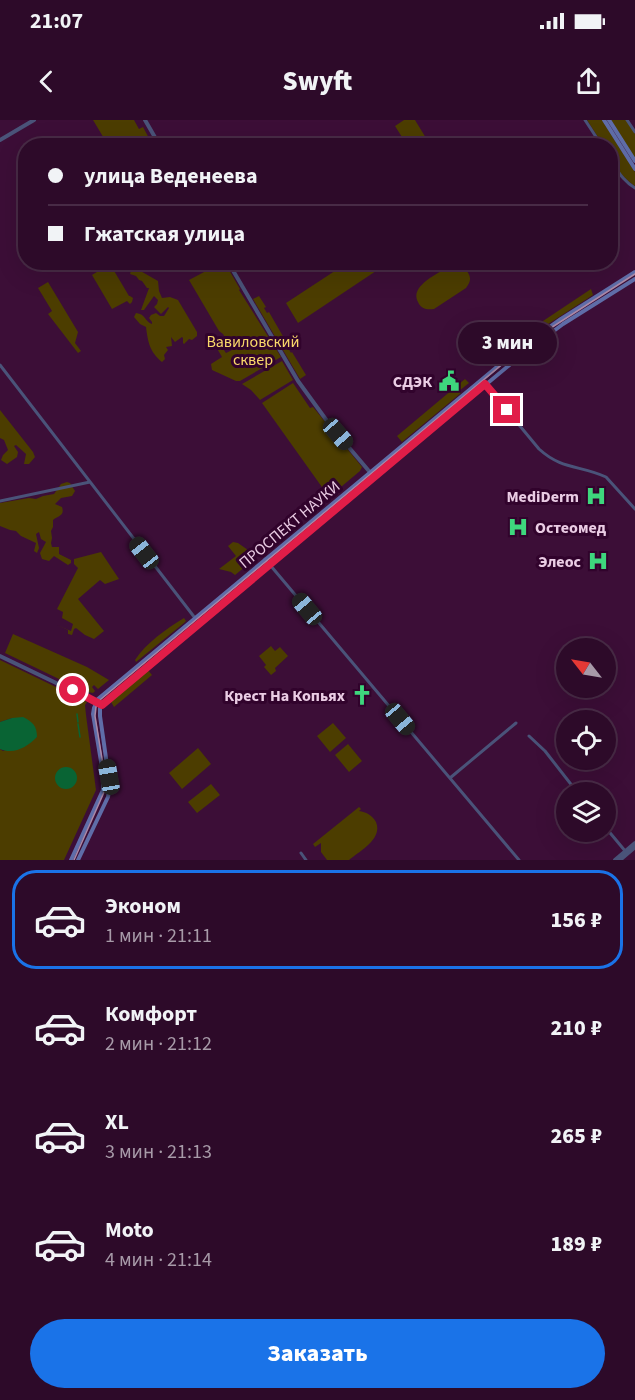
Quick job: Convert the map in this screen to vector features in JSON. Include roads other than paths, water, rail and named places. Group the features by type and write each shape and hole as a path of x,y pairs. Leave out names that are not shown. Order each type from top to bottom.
{"main road":[{"path":"604,120 615,138"},
{"path":"609,120 635,161"},
{"path":"618,142 635,169"},
{"name":"ПРОСПЕКТ НАУКИ","path":"96,702 528,342 635,272"},
{"name":"ПРОСПЕКТ НАУКИ","path":"102,705 485,384 547,336 635,279"},
{"path":"71,860 103,790 104,779 93,714 96,702"},
{"path":"78,860 108,797 110,786 100,716 102,705"}],"street":[{"path":"0,140 34,120"},
{"path":"145,120 155,138"},
{"path":"585,120 597,138"},
{"path":"627,120 635,132"},
{"path":"618,173 622,179 635,188"},
{"path":"233,270 298,381 330,425 374,477"},
{"path":"0,365 199,623"},
{"path":"485,384 547,457 562,465 606,477 635,509"},
{"path":"0,501 90,482"},
{"path":"265,559 519,860"},
{"path":"0,656 102,705"},
{"path":"450,778 516,723"},
{"path":"529,736 569,782"},
{"path":"616,840 626,852"},
{"path":"615,860 635,845"},
{"path":"620,860 626,852"},
{"path":"301,854 306,860"}],"waterway":[{"path":"77,714 78,722"},
{"path":"78,724 80,737"}],"tram line":[{"path":"74,860 105,790 95,716 100,700 512,356 543,333 635,274"}],"place":[{"name":"СДЭК","path":"449,381"},
{"name":"MediDerm","path":"596,496"},
{"name":"Остеомед","path":"518,527"},
{"name":"Элеос","path":"598,561"},
{"name":"Крест На Копьях","path":"362,695"}],"park label":[{"name":"Вавиловский сквер","path":"253,350"}]}
